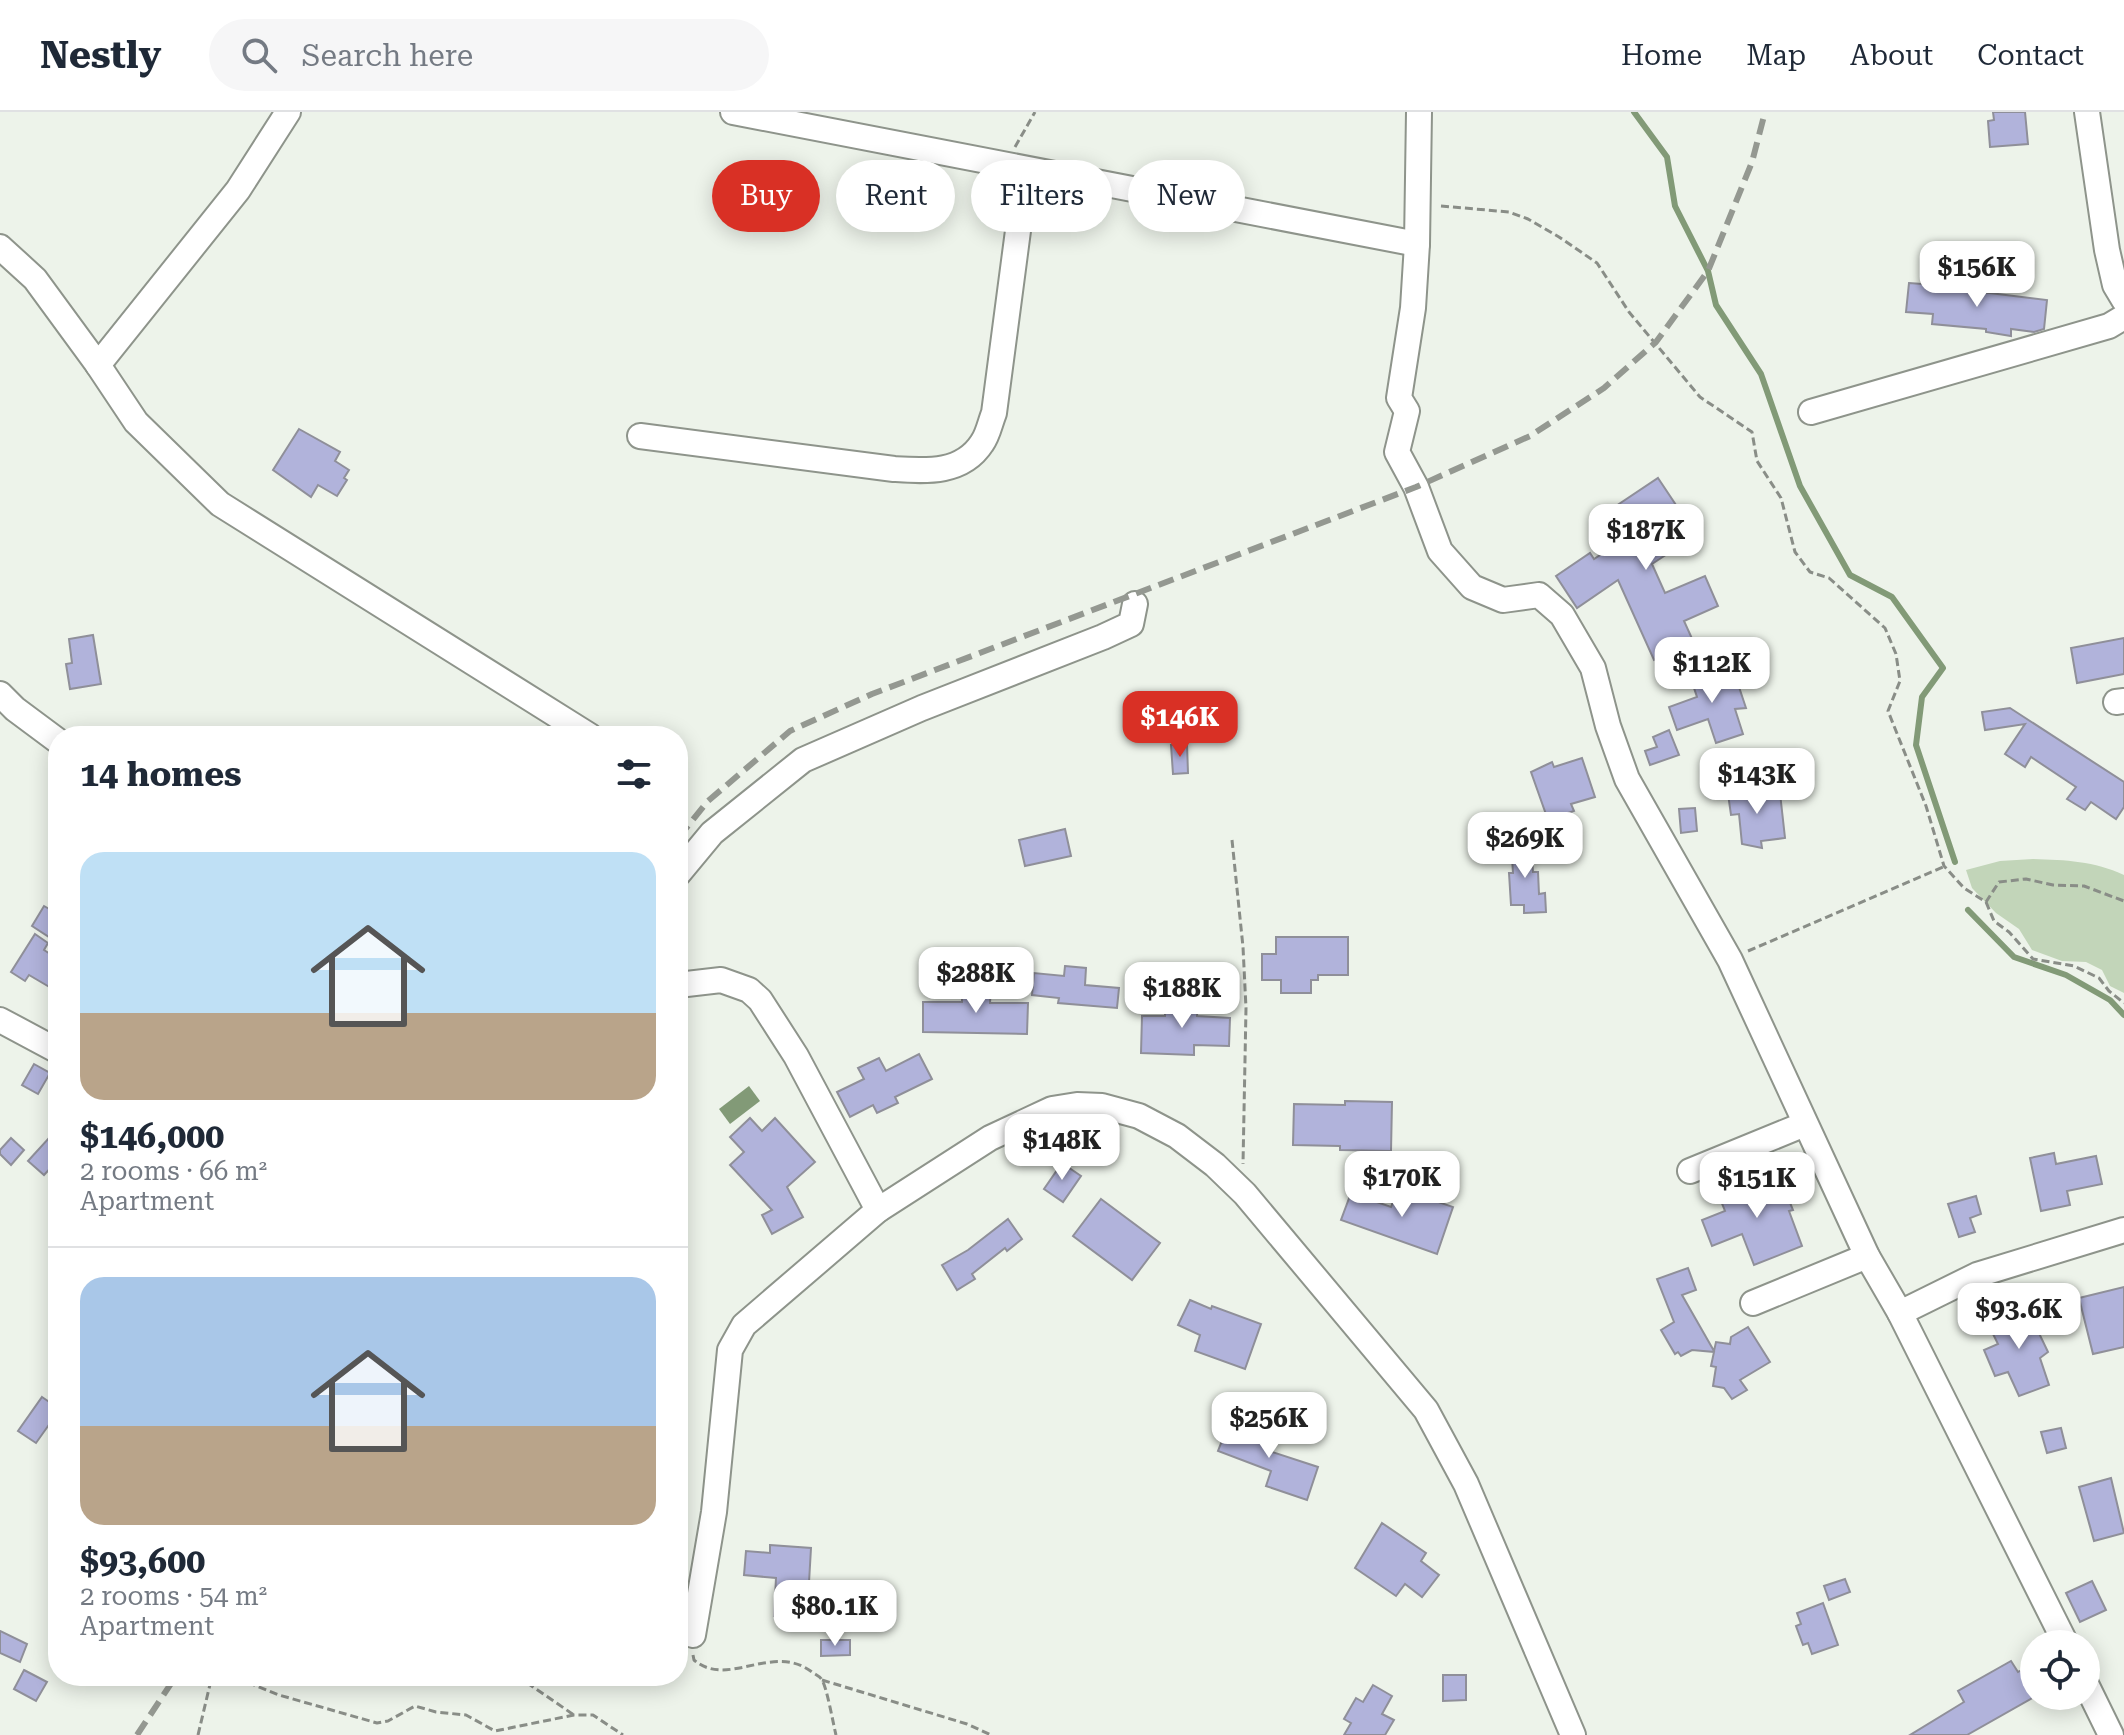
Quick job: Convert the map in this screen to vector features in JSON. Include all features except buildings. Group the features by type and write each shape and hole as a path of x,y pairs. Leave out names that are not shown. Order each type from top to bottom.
{"street":[{"path":"98,365 238,190 288,112"},
{"path":"733,112 977,160"},
{"path":"1419,112 1413,308 1399,398 1407,411 1397,452 1416,487 1440,551 1472,587 1503,600 1539,595 1562,615 1593,668 1627,779 1730,960 1867,1256 1900,1313 2059,1630"},
{"path":"2087,112 2107,250 2115,285 2124,300"},
{"path":"1112,184 1417,244"},
{"path":"640,436 894,469 934,471 964,462 982,443 994,413 1012,232"},
{"path":"0,247 35,279 136,422 220,504 574,726"},
{"path":"1811,412 2109,326 2124,317"},
{"path":"688,862 712,833 803,760 922,708 1131,624 1135,604"},
{"path":"0,694 48,734"},
{"path":"688,984 721,980 749,990 760,1000 796,1056 878,1210"},
{"path":"0,1020 48,1046"},
{"path":"693,1635 714,1512 730,1350 744,1325 878,1210 990,1138 1052,1109 1077,1105 1102,1106 1139,1116 1177,1136 1241,1189 1426,1410 1466,1484 1573,1735"},
{"path":"1690,1171 1805,1124"},
{"path":"1900,1313 1977,1275 2124,1230"},
{"path":"1753,1303 1867,1256"},
{"path":"2099,1710 2111,1735"}],"path":[{"path":"1018,160 1017,141 1035,112"},
{"path":"1418,210 1444,206 1509,212 1538,225 1597,263 1629,312 1700,397 1752,432 1757,461 1781,498 1795,552 1810,572 1829,578 1885,628 1896,654 1900,681 1888,711 1926,806 1944,866 1964,888 1986,902 1994,921 2009,932 2033,959 2074,966 2099,978 2124,1003"},
{"path":"1232,840 1246,1008 1246,1144 1241,1189"},
{"path":"1730,960 1944,866"},
{"path":"1986,902 1999,882 2026,879 2053,885 2084,886 2124,901"},
{"path":"693,1635 694,1660 712,1671 782,1660 801,1664 822,1680 967,1724 991,1735"},
{"path":"822,1680 836,1735"},
{"path":"198,1735 210,1686"},
{"path":"256,1686 377,1723 388,1721 415,1706 466,1715 495,1731 574,1715 593,1715 623,1735"},
{"path":"532,1686 574,1715"}],"shaded area":[{"path":"2033,859 2091,864 2124,875 2124,993 2110,986 2102,970 2086,962 2062,961 2032,950 2019,929 1996,913 1972,888 1966,870 2000,861"},
{"path":"749,1086 760,1101 730,1124 719,1109"}],"waterway":[{"path":"1634,112 1667,157 1675,206 1708,271 1716,305 1761,374 1800,486 1850,575 1892,597 1943,668 1922,697 1916,745 1955,862"},
{"path":"1968,910 2014,957 2066,975 2110,1000 2124,1015"}],"railway":[{"path":"688,826 708,801 790,731 872,694 1416,487 1530,436 1604,388 1656,342 1708,271 1752,162 1765,112"},
{"path":"137,1735 169,1686"}]}
